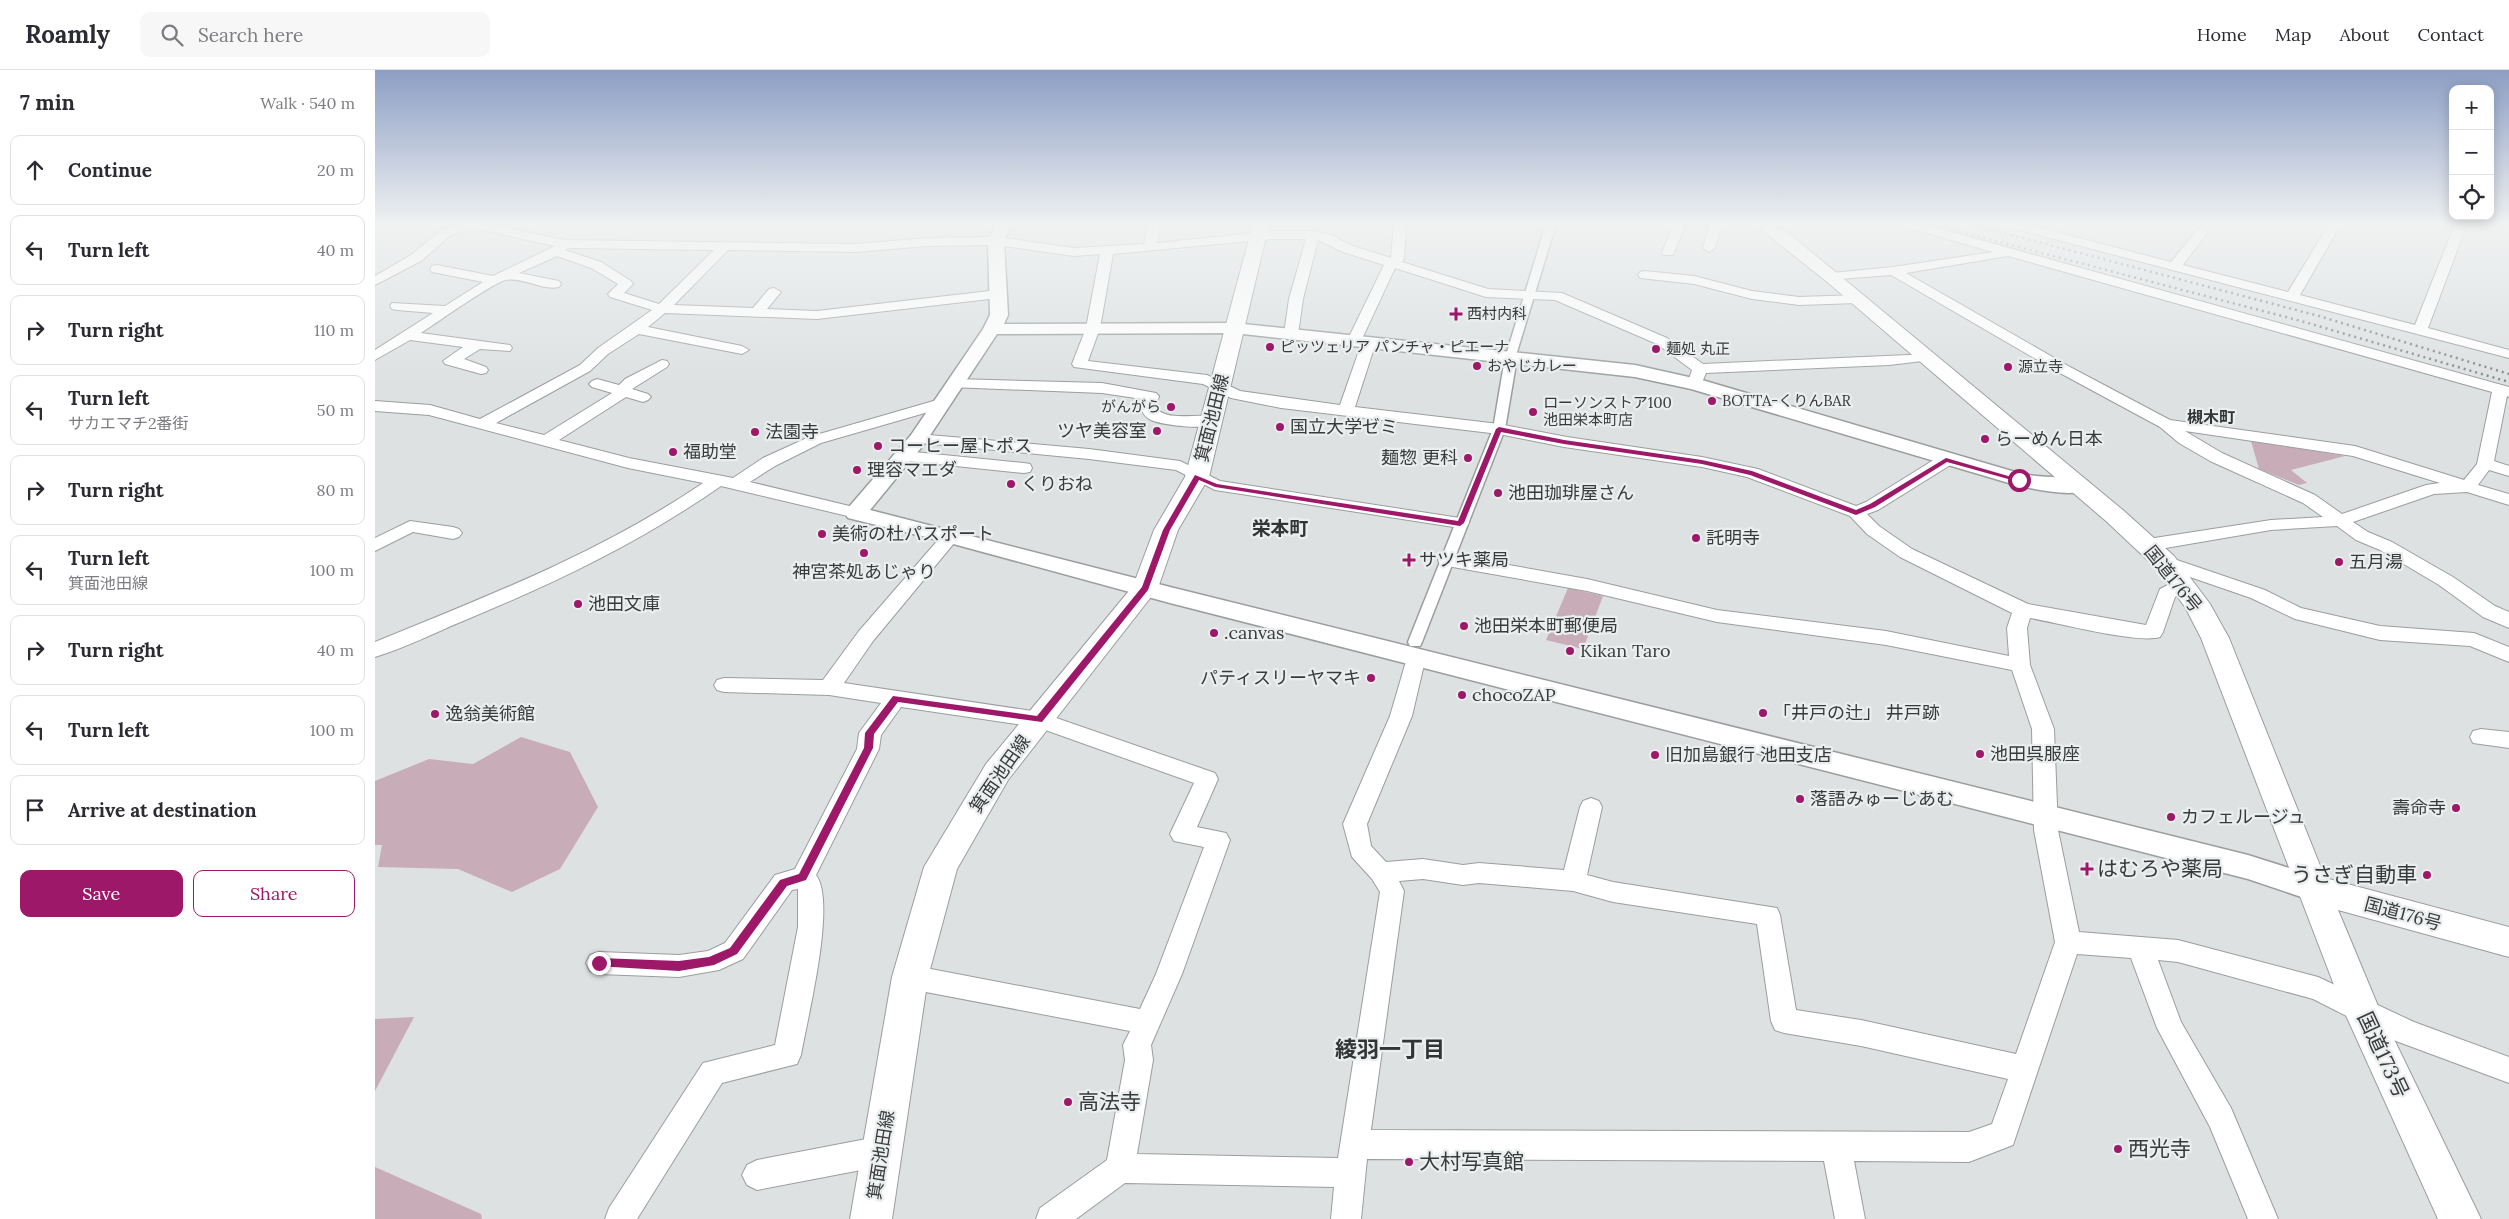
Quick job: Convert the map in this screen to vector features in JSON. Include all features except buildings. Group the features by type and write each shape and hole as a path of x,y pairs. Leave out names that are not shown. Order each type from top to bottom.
{"main road":[{"name":"箕面池田線","path":"871,1219 910,977 941,867 997,772 1145,588 1166,530 1197,477 1221,388 1247,278"},
{"name":"国道176号","path":"1833,278 2079,486 2156,554 2183,585 2197,604 2215,638 2313,888 2382,909 2509,942"},
{"name":"国道173号","path":"2313,888 2362,1011 2460,1219"}],"street":[{"path":"377,354 409,336 498,278 535,279 554,284"},
{"path":"616,278 626,284 615,294 662,309 817,315 998,294"},
{"path":"482,424 585,368 603,351 637,330 662,309 693,278"},
{"path":"856,513 918,439 992,329 999,315 999,278"},
{"path":"1102,278 1093,328 1079,364 1207,380 1235,394 1281,403 1499,429 1564,442 1702,462 1752,473 1856,512 1899,559 2023,610 2135,631 2153,632 2167,593 2183,585"},
{"path":"1291,334 1296,298 1301,278"},
{"path":"1346,410 1361,341 1386,278"},
{"path":"1438,278 1486,293 1557,296 1611,317 1662,341 1697,376 1946,460 2046,486 2079,486"},
{"path":"1346,1219 1354,1144 1393,891 1381,872 1360,850 1355,824 1401,716 1415,649 1460,523 1499,429 1511,358 1534,278"},
{"path":"1671,278 1694,280 1752,295 1799,302 1858,298"},
{"path":"1905,278 2065,370 2166,424 2185,440 2309,499 2338,520 2446,581 2489,612 2505,615"},
{"path":"2102,278 2504,391 2501,424 2485,464 2468,487"},
{"path":"2215,278 2509,354"},
{"path":"2292,297 2303,278"},
{"path":"2420,330 2440,278"},
{"path":"757,312 774,292"},
{"path":"397,306 449,310"},
{"path":"992,329 1234,328 1697,376 1889,361 1926,356"},
{"path":"637,330 742,350"},
{"path":"409,336 505,348"},
{"path":"478,344 451,361 469,364 468,367 481,370"},
{"path":"546,441 619,395 630,382 662,364"},
{"path":"597,384 624,390 643,397"},
{"path":"955,384 1102,388 1151,396 1148,408 1150,413 1163,420 1212,421"},
{"path":"736,484 769,462 815,440 943,402"},
{"path":"375,406 430,410 627,463 736,484 951,536 1145,588 1415,649 2045,816 2248,867 2313,888"},
{"path":"2166,424 2355,452 2509,500"},
{"path":"918,439 1041,450 1180,466 1197,477 1215,485 1460,523"},
{"path":"904,456 1022,472 1041,450"},
{"path":"1856,512 1872,506 1946,460"},
{"path":"2485,464 2509,471"},
{"path":"375,650 530,585 628,538 665,517 717,481"},
{"path":"2156,554 2271,525 2338,520 2431,489 2468,487"},
{"path":"375,545 410,526 453,533"},
{"path":"829,688 866,636 951,536"},
{"path":"2156,554 2258,594 2295,612 2380,634 2444,636 2474,640 2509,654"},
{"path":"1447,560 1587,585 1717,616 1886,638 2020,665"},
{"path":"1354,1144 1969,1147 2003,1135 2068,942 2045,816 2043,730 2020,665 2017,628 2023,610"},
{"path":"724,685 829,688 1039,720 1207,779 1183,834 1218,840 1169,974 1137,1045 1139,1060 1120,1168"},
{"path":"599,963 679,966 710,962 734,951 784,882 803,877 868,748 870,733 896,698"},
{"path":"2481,737 2508,741"},
{"path":"1573,881 1591,807"},
{"path":"1381,872 1423,869 1463,875 1479,873 1573,881 1613,892 1767,915 1784,1021 1861,1033 2024,1069"},
{"path":"620,1219 713,1072 787,1055 811,927 810,886 803,877"},
{"path":"2068,942 2178,951 2317,988 2406,1032 2509,1070"},
{"path":"2140,947 2170,1028 2221,1118 2263,1219"},
{"path":"910,977 1146,1022"},
{"path":"1836,1146 1850,1219"},
{"path":"757,1175 882,1150"},
{"path":"1051,1219 1120,1168 1350,1173"}],"shaded area":[{"path":"2251,441 2345,456 2291,470 2307,483 2299,485 2259,469"},
{"path":"1568,588 1603,596 1583,649 1546,640"},
{"path":"521,737 570,752 598,807 560,869 512,892 458,869 378,867 382,845 375,845 375,781 429,759 473,764"},
{"path":"414,1017 375,1091 375,1019"},
{"path":"375,1167 481,1214 482,1219 375,1219"}],"railway":[{"path":"2136,278 2301,321 2509,382"},
{"path":"2173,278 2319,316 2509,374"}],"place":[{"name":"西村内科","path":"1456,314"},
{"name":"ピッツェリア パンチャ・ピエーナ","path":"1270,347"},
{"name":"麺処 丸正","path":"1656,349"},
{"name":"おやじカレー","path":"1477,366"},
{"name":"源立寺","path":"2008,367"},
{"name":"BOTTA-くりんBAR","path":"1712,401"},
{"name":"がんがら","path":"1171,407"},
{"name":"ローソンストア100 池田栄本町店","path":"1533,412"},
{"name":"国立大学ゼミ","path":"1280,427"},
{"name":"ツヤ美容室","path":"1157,431"},
{"name":"法園寺","path":"755,432"},
{"name":"らーめん日本","path":"1985,439"},
{"name":"コーヒー屋トポス","path":"878,446"},
{"name":"福助堂","path":"673,452"},
{"name":"麺惣 更科","path":"1468,458"},
{"name":"理容マエダ","path":"857,470"},
{"name":"くりおね","path":"1011,484"},
{"name":"池田珈琲屋さん","path":"1498,493"},
{"name":"美術の杜パスポート","path":"822,534"},
{"name":"託明寺","path":"1696,538"},
{"name":"神宮茶処あじゃり","path":"864,553"},
{"name":"サツキ薬局","path":"1409,560"},
{"name":"五月湯","path":"2339,562"},
{"name":"池田文庫","path":"578,604"},
{"name":"池田栄本町郵便局","path":"1464,626"},
{"name":".canvas","path":"1214,633"},
{"name":"Kikan Taro","path":"1570,651"},
{"name":"パティスリーヤマキ","path":"1371,678"},
{"name":"chocoZAP","path":"1462,695"},
{"name":"「井戸の辻」 井戸跡","path":"1763,713"},
{"name":"逸翁美術館","path":"435,714"},
{"name":"池田呉服座","path":"1980,754"},
{"name":"旧加島銀行 池田支店","path":"1655,755"},
{"name":"落語みゅーじあむ","path":"1800,799"},
{"name":"壽命寺","path":"2456,808"},
{"name":"カフェルージュ","path":"2171,817"},
{"name":"はむろや薬局","path":"2087,869"},
{"name":"うさぎ自動車","path":"2427,875"},
{"name":"高法寺","path":"1068,1102"},
{"name":"西光寺","path":"2118,1149"},
{"name":"大村写真館","path":"1409,1162"}],"district":[{"name":"槻木町","path":"2211,417"},
{"name":"栄本町","path":"1280,528"},
{"name":"綾羽一丁目","path":"1390,1049"}],"route":[{"path":"599,963 679,966 710,962 734,951 784,882 803,877 868,748 870,733 896,698 1039,720 1145,588 1166,530 1197,477 1215,485 1297,500 1460,523 1499,429 1552,438 1564,442 1702,462 1752,473 1856,512 1872,506 1946,460 2019,480"}]}
